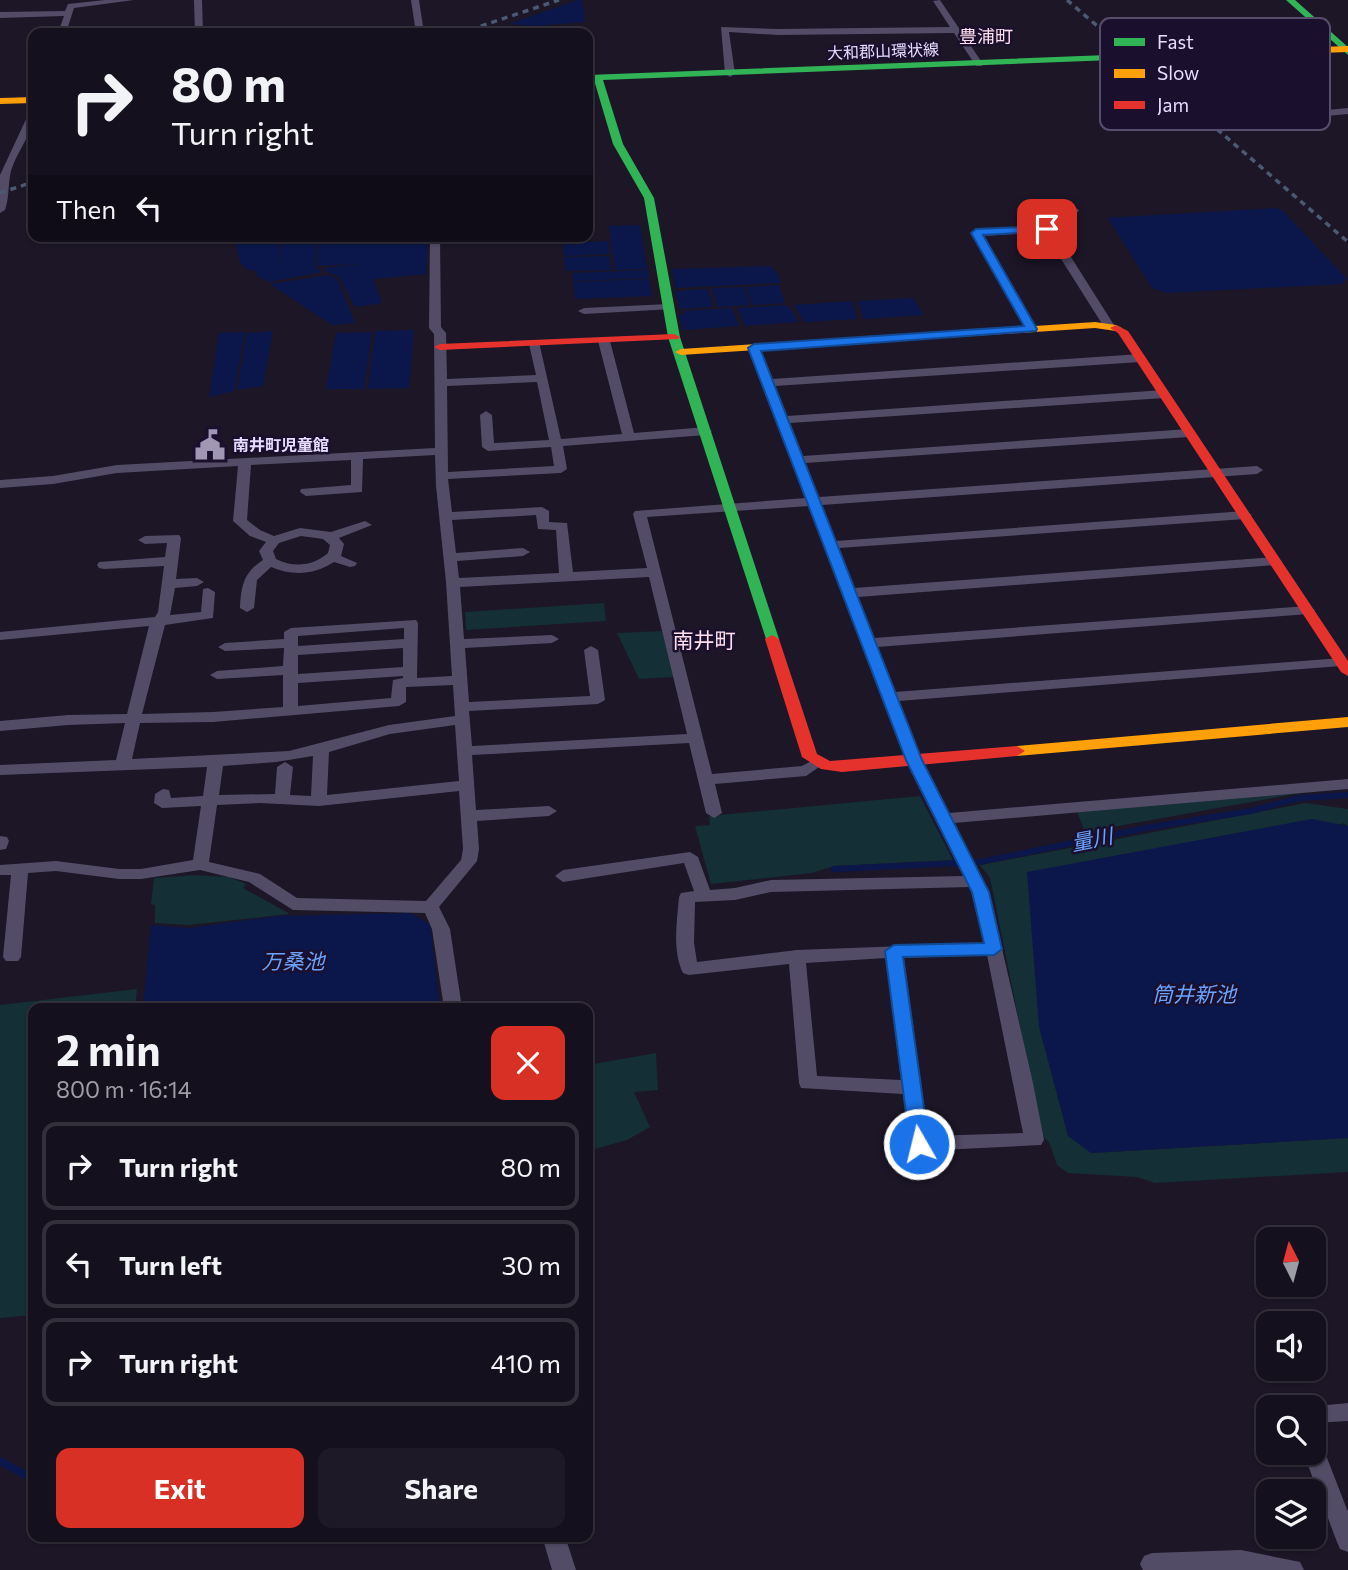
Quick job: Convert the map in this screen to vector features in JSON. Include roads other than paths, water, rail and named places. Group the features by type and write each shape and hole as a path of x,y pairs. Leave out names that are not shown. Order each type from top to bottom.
{"street":[{"path":"0,15 130,0"},
{"path":"198,0 199,28"},
{"path":"415,0 419,28"},
{"path":"1290,0 1311,18"},
{"path":"937,1 979,64"},
{"path":"63,28 70,6"},
{"path":"730,74 724,29 778,32 955,30"},
{"path":"1330,35 1347,50"},
{"name":"大和郡山環状線","path":"593,78 1100,59"},
{"path":"593,78 618,144 649,198 677,344 806,748 817,763 842,767 1348,722"},
{"path":"0,101 28,100"},
{"path":"1330,113 1348,111"},
{"path":"0,209 5,195 5,175 28,126"},
{"path":"1074,210 1042,212 1040,216 1108,325"},
{"path":"1031,329 976,233 1047,229"},
{"path":"430,907 469,861 468,785 451,556 442,476 440,333 435,328 435,242"},
{"path":"584,311 669,307"},
{"path":"440,347 604,341 754,348 1108,325 1122,331 1344,667 890,697"},
{"path":"604,341 629,438"},
{"path":"442,476 561,469 535,344"},
{"path":"754,348 914,760 981,892 1034,1140 919,1144 894,951"},
{"path":"768,383 1140,358"},
{"path":"440,383 542,378"},
{"path":"782,420 1164,394"},
{"path":"486,415 488,447 706,432"},
{"path":"797,460 1189,433"},
{"path":"0,484 53,480 101,471 245,460 442,451"},
{"path":"306,492 357,489 357,455"},
{"path":"245,460 240,522 244,527 274,540"},
{"path":"714,813 694,738 679,662 640,514 1257,470"},
{"path":"447,516 542,511 543,526 562,526 566,577"},
{"path":"831,545 1245,515"},
{"path":"330,537 365,525"},
{"path":"300,531 320,533 330,537 337,549 323,564 303,569 284,568 270,561 266,551 274,540 300,531"},
{"path":"123,764 155,629 164,612 174,538 145,540"},
{"path":"451,556 523,552"},
{"path":"332,557 350,563"},
{"path":"104,565 171,561"},
{"path":"247,608 249,578 253,572 270,561"},
{"path":"849,593 1275,561"},
{"path":"453,583 656,572"},
{"path":"0,636 208,615 202,587 168,584"},
{"path":"869,643 1308,610"},
{"path":"290,710 290,632 411,623 410,677"},
{"path":"458,644 552,639"},
{"path":"225,648 290,647"},
{"path":"0,770 70,764 279,757 463,714 598,700 591,650"},
{"path":"217,675 460,680"},
{"path":"0,726 133,717 161,720 399,702 398,683 410,677"},
{"path":"465,751 694,738"},
{"path":"319,801 321,747"},
{"path":"200,866 216,761"},
{"path":"705,780 806,771 817,763"},
{"path":"282,800 285,767"},
{"path":"944,819 1348,784"},
{"path":"163,794 162,803 319,801 468,785"},
{"path":"469,816 549,811"},
{"path":"563,876 690,856 704,896"},
{"path":"0,870 66,866 119,874 200,866 254,878 293,904 430,907"},
{"path":"12,957 7,939 20,867"},
{"path":"969,869 771,886 735,894 687,897 685,943 689,969 797,956 994,949"},
{"path":"430,907 437,916 441,929 452,1003"},
{"path":"797,956 808,1083 912,1087"},
{"path":"1326,1413 1348,1412"},
{"path":"1319,1465 1348,1542"},
{"path":"555,1542 564,1570"},
{"path":"1152,1564 1209,1565 1241,1561 1292,1570"}],"water":[{"path":"582,0 585,22 534,26 509,24"},
{"path":"1275,208 1282,210 1347,279 1342,284 1167,293 1152,288 1108,218 1104,218"},
{"path":"640,225 647,269 615,270 609,226"},
{"path":"608,241 610,254 564,256 563,243"},
{"path":"235,242 279,242 277,270 281,242 316,242 315,267 323,272 269,282 254,274 259,272 246,269 240,262"},
{"path":"318,242 428,242 426,274 373,279 382,303 355,307 339,277 324,268 362,264 317,266"},
{"path":"609,256 612,270 565,271 564,257"},
{"path":"770,266 778,274 781,283 675,288 672,269"},
{"path":"648,270 649,278 573,281 572,273"},
{"path":"328,275 337,279 355,323 332,325 270,284"},
{"path":"649,279 652,296 575,299 573,282"},
{"path":"779,285 785,303 752,305 746,287"},
{"path":"744,287 750,305 717,307 712,288"},
{"path":"708,289 713,307 680,309 675,291"},
{"path":"913,298 924,315 864,319 857,301"},
{"path":"852,301 857,319 804,322 794,305"},
{"path":"786,305 798,322 745,326 737,308"},
{"path":"732,308 739,326 683,330 679,314 684,314 684,311"},
{"path":"414,330 409,388 368,389 375,331"},
{"path":"273,331 263,386 237,390 247,333"},
{"path":"245,332 234,391 209,397 219,333"},
{"path":"372,332 364,389 326,389 336,333"},
{"name":"筒井新池","path":"1312,819 1348,826 1348,1138 1091,1153 1068,1136 1039,1027 1027,872"},
{"name":"万桑池","path":"410,913 430,924 439,1003 143,1003 151,925 189,928 277,916"}],"waterway":[{"name":"量川","path":"834,869 980,862 1146,828 1251,811 1300,798 1348,795"},
{"path":"0,1461 28,1476"}],"railway":[{"path":"475,28 559,0"},
{"path":"1067,0 1100,28"},
{"path":"1218,130 1348,242"},
{"path":"0,193 28,184"}],"place":[{"name":"南井町児童館","path":"210,445"}],"district":[{"name":"豊浦町","path":"986,37"},
{"name":"南井町","path":"704,641"}]}
